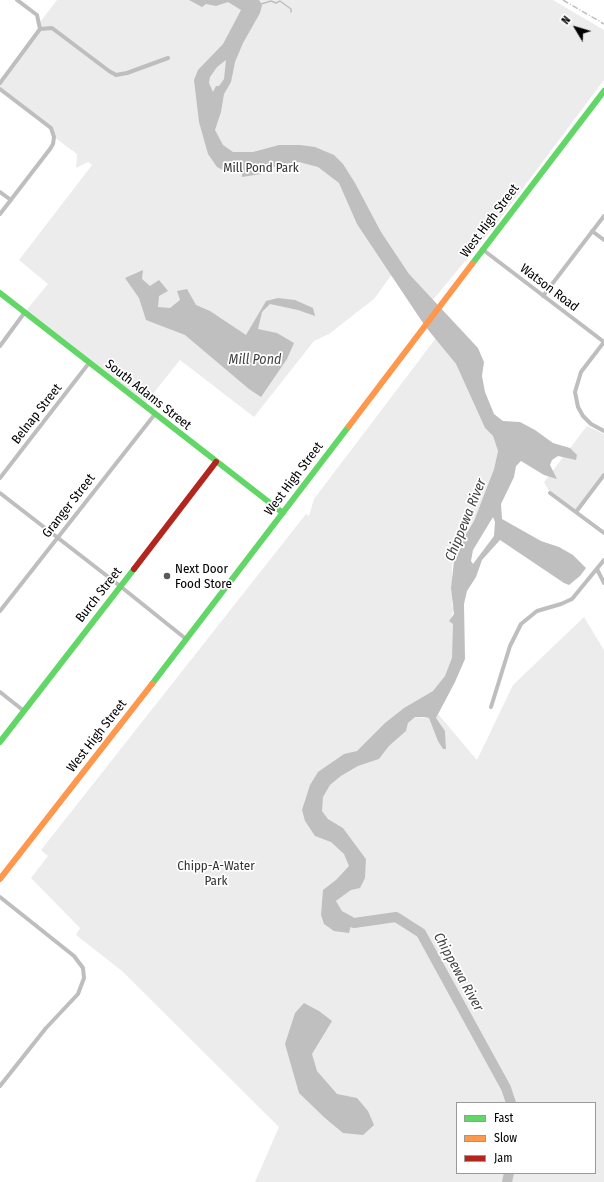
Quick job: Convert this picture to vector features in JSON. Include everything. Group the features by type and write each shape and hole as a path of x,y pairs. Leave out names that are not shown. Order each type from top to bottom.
{"main road":[{"name":"West High Street","path":"0,879 186,639 604,91"},
{"name":"South Adams Street","path":"0,293 216,462 283,512"},
{"name":"Burch Street","path":"0,742 216,462"}],"street":[{"path":"0,83 40,29 37,15 17,0"},
{"path":"40,29 52,28 108,72 116,75 128,73 168,58"},
{"path":"0,89 51,128 54,136 53,144 0,214"},
{"path":"0,192 10,200"},
{"path":"543,296 604,216"},
{"path":"592,231 604,240"},
{"name":"Watson Road","path":"482,249 604,342"},
{"path":"0,346 25,312"},
{"path":"604,342 581,372 577,380 575,392 578,407 583,416 591,424 604,431"},
{"name":"Belnap Street","path":"0,478 89,362"},
{"name":"Granger Street","path":"0,611 155,414"},
{"path":"576,512 604,475"},
{"path":"0,493 186,639"},
{"path":"550,493 604,533"},
{"path":"491,707 510,646 521,624 537,611 561,604 572,598 604,560"},
{"path":"597,569 604,583"},
{"path":"0,692 24,711"},
{"path":"0,897 74,956 84,968 84,978 78,994 46,1028 0,1086"}],"green space":[{"name":"Mill Pond Park","path":"57,0 553,0 604,30 604,80 496,224 427,307 398,266 374,299 329,334 314,341 254,417 180,360 144,405 25,312 48,284 19,260 92,165 88,162 76,168 77,154 54,137 51,128 0,89 0,83 37,35 40,22"},
{"name":"Chipp-A-Water Park","path":"436,338 456,364 485,428 493,436 498,451 494,469 474,521 455,552 452,566 452,605 454,609 451,619 453,624 456,677 319,783 318,815 355,853 330,906 353,917 342,911 336,901 351,890 366,859 343,828 328,819 321,810 322,797 330,785 341,776 358,766 379,759 389,746 406,731 408,723 415,717 429,718 443,749 446,749 445,732 436,718 438,714 477,760 513,685 584,617 604,650 604,1182 255,1182 279,1127 122,971 76,935 80,928 31,878 48,856 41,850 306,514 309,516 314,499"},
{"path":"587,426 604,434 604,475 576,512 550,493 544,482"}],"water":[{"path":"189,0 259,0 262,5 260,13 243,43 235,62 231,82 224,94 221,112 215,130 223,145 233,152 253,152 279,145 300,145 315,147 334,155 343,164 355,183 381,232 409,274 478,348 484,362 482,376 485,392 494,414 503,421 520,422 535,430 553,443 570,448 577,455 576,460 558,456 552,460 550,465 557,479 544,475 521,461 516,466 514,477 501,504 502,519 541,541 559,547 573,555 586,568 580,576 569,585 500,540 482,560 476,577 467,591 464,604 465,659 436,718 445,731 446,749 443,749 438,741 429,718 415,717 408,723 406,731 389,746 379,759 358,766 341,776 330,785 323,797 322,811 328,819 343,828 366,859 365,878 360,888 351,890 336,901 342,911 353,917 349,933 334,931 324,924 321,915 323,890 336,880 349,866 344,854 331,842 315,836 305,821 302,810 310,785 318,772 344,754 357,751 385,723 404,708 433,691 445,676 452,658 453,624 449,621 454,614 451,588 455,552 474,521 494,469 498,451 493,436 485,428 456,364 425,326 357,224 339,183 318,167 299,162 278,165 261,174 242,177 242,172 223,170 217,167 208,154 199,122 194,80 198,70 223,44 241,10 228,2 216,6 206,4 202,7","holes":["226,60 224,79 219,86 216,86 213,92 209,83 210,77 217,67","493,517 495,522 494,536 473,564 471,561 473,550"]},
{"name":"Mill Pond","path":"143,270 142,279 150,286 159,280 168,291 159,296 158,307 170,308 180,300 177,291 187,289 196,305 210,311 246,335 266,301 278,298 295,300 313,308 315,316 298,310 270,304 262,312 258,329 277,333 294,343 287,359 261,397 249,389 185,335 146,320 139,298 125,278"},
{"path":"304,1003 319,1011 332,1021 312,1054 317,1071 337,1094 357,1098 368,1111 374,1125 363,1135 343,1133 299,1093 285,1044 295,1013"}],"waterway":[{"path":"261,4 271,1 276,3 280,1 291,9 291,12"},
{"name":"Chippewa River","path":"339,918 354,923 396,917 421,933 506,1088 511,1102"},
{"name":"Chippewa River","path":"507,1182 509,1174"}],"railway":[{"path":"563,0 604,24"}],"traffic: fast":[{"path":"472,264 604,91"},
{"path":"0,293 283,513"},
{"path":"152,684 349,426"},
{"path":"0,742 134,569"}],"traffic: slow":[{"path":"349,426 472,264"},
{"path":"0,879 152,684"}],"traffic: jam":[{"path":"134,569 216,462"}],"place":[{"name":"Next Door Food Store","path":"167,576"}]}
